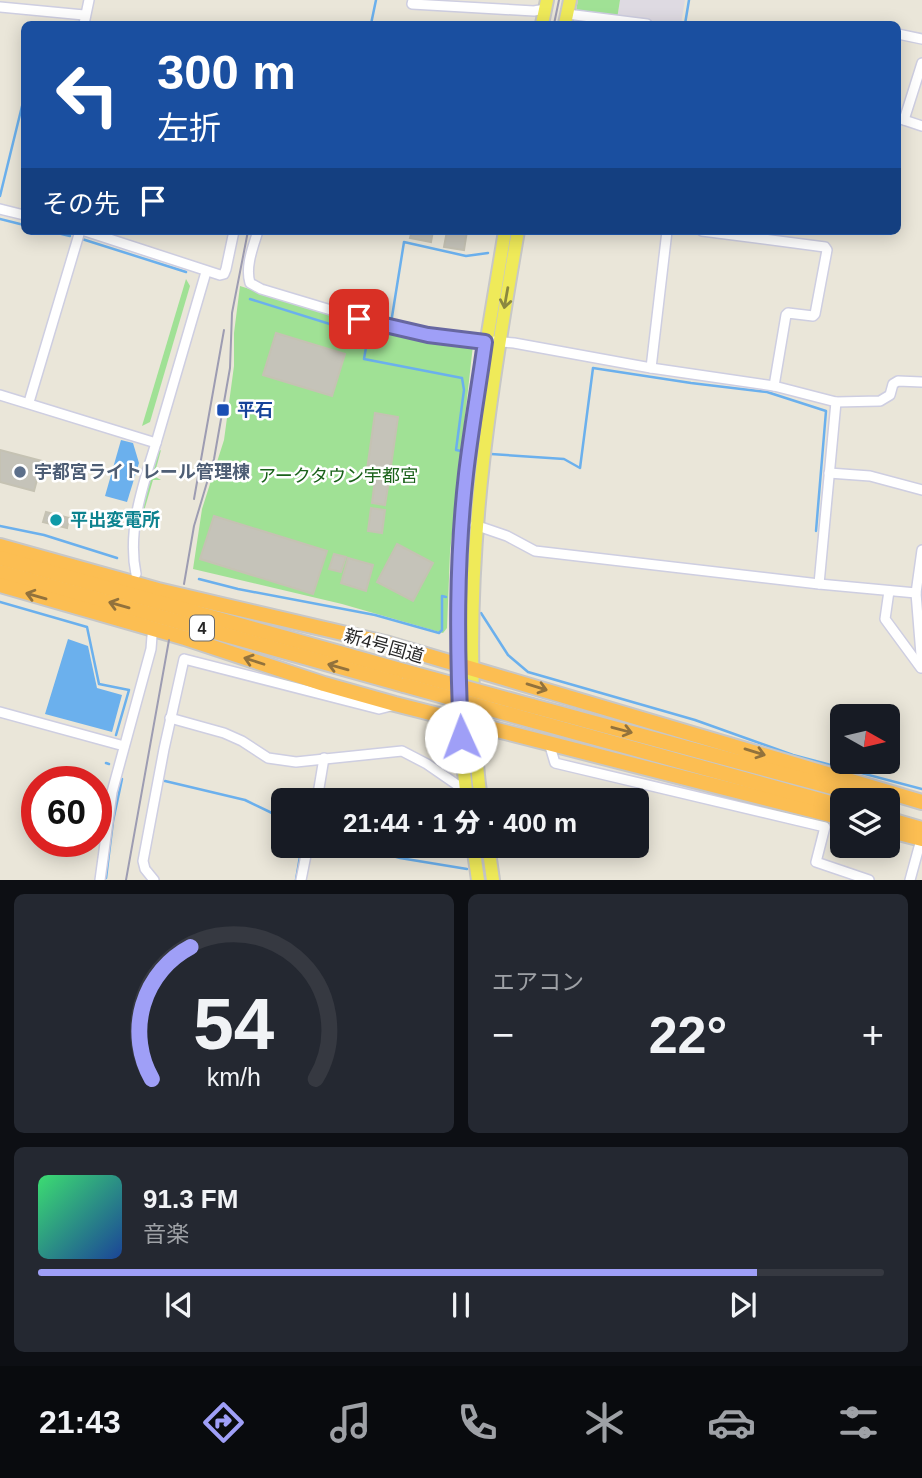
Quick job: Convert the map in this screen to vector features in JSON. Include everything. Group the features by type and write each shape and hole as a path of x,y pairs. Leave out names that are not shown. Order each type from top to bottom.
{"highway":[{"path":"0,546 158,590 385,643 922,802"},
{"name":"新4号国道","path":"0,558 404,678"},
{"name":"新4号国道","path":"0,572 531,713 830,802"},
{"path":"0,585 185,638 324,684 395,704 830,815"},
{"name":"新4号国道","path":"531,713 832,788"},
{"path":"900,805 922,811"},
{"path":"900,823 922,829"},
{"path":"900,835 921,842"}],"main road":[{"path":"566,19 570,0"},
{"path":"466,788 467,722 459,580 463,517 466,476 485,342 504,235"},
{"path":"465,666 471,639 475,525 486,423 517,235"},
{"path":"467,722 479,788"},
{"path":"475,858 478,880"},
{"path":"490,858 493,880"}],"street":[{"path":"0,6 84,20 89,0"},
{"path":"413,0 412,4 534,11 546,5"},
{"path":"566,19 598,21"},
{"path":"901,35 922,39"},
{"path":"922,63 901,119 922,126"},
{"path":"0,209 21,214"},
{"path":"29,402 82,235"},
{"path":"95,235 219,275 224,274 233,235"},
{"path":"257,235 249,264 250,283 261,289 384,326 428,335 499,342 774,386 836,402 880,401 890,395 893,384 898,381 922,382"},
{"path":"651,368 667,235"},
{"path":"733,235 825,247 827,250 815,314 786,315 774,386"},
{"path":"136,574 136,515 206,272"},
{"path":"0,395 156,443"},
{"path":"819,584 836,402"},
{"path":"829,473 870,476 922,490"},
{"path":"475,525 507,536 536,551 916,593"},
{"path":"922,550 916,593 922,668"},
{"path":"889,591 885,619 922,668"},
{"path":"100,880 106,827 152,636"},
{"path":"154,880 145,869 143,861 184,659 379,709 395,704"},
{"path":"0,712 124,746"},
{"path":"170,718 224,733 268,758 296,762 402,751 427,764 457,788"},
{"path":"549,743 555,763 825,827 816,862 869,880"},
{"path":"319,788 324,758"},
{"path":"910,880 921,842"},
{"path":"301,880 305,858"}],"shaded area":[{"path":"620,0 685,0 682,21 617,19"}],"green space":[{"path":"578,0 620,0 617,19 576,11"},
{"path":"186,279 190,286 150,422 142,426"},
{"name":"アークタウン宇都宮","path":"240,286 384,330 473,345 450,552 447,628 443,633 342,604 193,569 202,509 224,440 234,366 234,333"},
{"path":"161,450 154,476 161,480 153,480 144,511 140,510 156,453"}],"water":[{"path":"121,440 133,443 139,463 127,502 105,496"},
{"path":"68,639 88,646 97,688 122,695 112,732 45,714"}],"building":[{"path":"411,235 432,235 431,242 410,238"},
{"path":"446,235 466,235 464,250 444,247"},
{"path":"276,333 345,354 332,396 263,375"},
{"path":"375,413 398,417 390,473 367,470"},
{"name":"宇都宮ライトレール管理棟","path":"0,450 42,461 34,491 0,482"},
{"path":"375,479 389,480 385,505 372,503"},
{"path":"371,508 385,510 382,533 368,531"},
{"name":"平出変電所","path":"46,512 69,518 67,528 43,522"},
{"path":"214,516 327,551 313,594 200,559"},
{"path":"397,544 433,563 413,601 377,582"},
{"path":"334,554 346,557 341,572 329,569"},
{"path":"348,558 373,565 366,591 341,583"}],"waterway":[{"path":"372,21 376,0"},
{"path":"686,21 689,0"},
{"path":"0,196 21,110"},
{"path":"0,219 21,224"},
{"path":"66,235 70,236"},
{"path":"82,239 186,272"},
{"path":"391,323 404,242 466,256 488,253"},
{"path":"250,299 368,336 364,359 462,378 464,390 456,450 461,451"},
{"path":"491,454 564,459 580,468 593,368 767,392 826,411 816,531"},
{"path":"0,526 44,535 117,558"},
{"path":"199,579 375,615 439,633 442,630 442,596 446,597"},
{"path":"0,602 87,627 99,684 129,690 116,735"},
{"path":"481,613 508,655 528,672 695,720 793,755 922,789"},
{"path":"106,878 113,821 122,779"},
{"path":"165,781 245,800 271,813"},
{"path":"296,880 300,858"},
{"path":"400,858 467,869"}],"tram line":[{"path":"555,21 559,0"},
{"path":"184,584 194,526 214,459 230,368 232,313 247,235"},
{"path":"194,499 224,330"},
{"path":"126,880 169,640"}],"place":[{"name":"平石","path":"223,410"},
{"name":"宇都宮ライトレール管理棟","path":"20,472"},
{"name":"平出変電所","path":"56,520"}],"route":[{"path":"359,319 428,335 485,342 466,476 461,539 458,639 461,737"}]}
